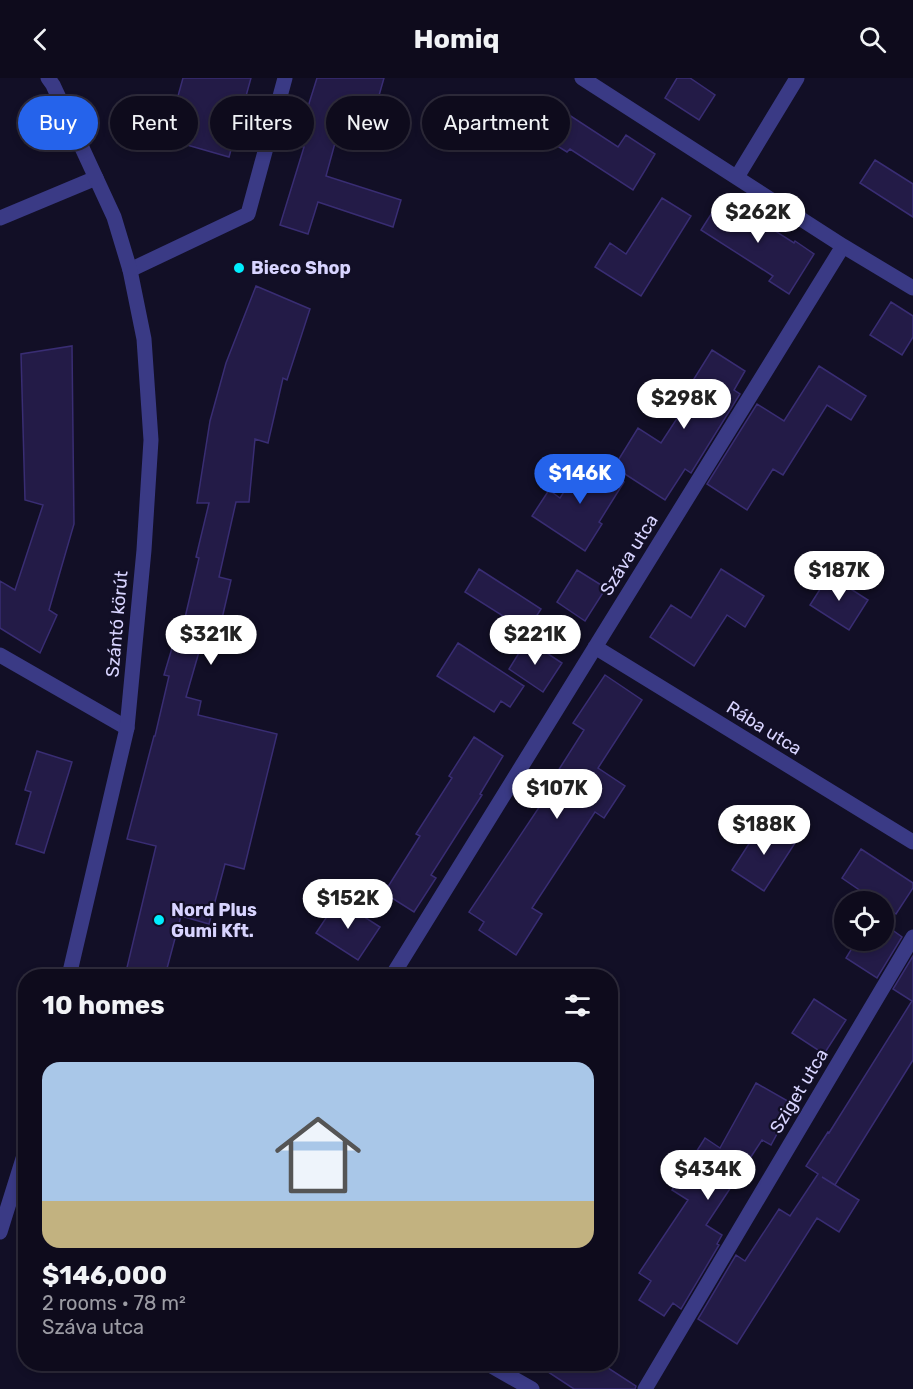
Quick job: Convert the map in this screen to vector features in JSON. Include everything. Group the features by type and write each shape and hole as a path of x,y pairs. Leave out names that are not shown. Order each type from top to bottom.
{"street":[{"name":"Szántó körút","path":"48,78 114,217 130,270 144,339 151,440 144,550 127,728 71,969"},
{"path":"130,270 248,214 285,78"},
{"path":"582,78 843,246 913,288"},
{"path":"737,177 797,78"},
{"path":"0,218 96,178"},
{"name":"Száva utca","path":"396,969 843,246"},
{"name":"Rába utca","path":"594,647 913,842"},
{"path":"0,655 127,728"},
{"name":"Sziget utca","path":"645,1389 913,937"},
{"path":"0,1232 18,1175"},
{"path":"500,1371 532,1389"}],"building":[{"path":"183,78 251,78 246,96 210,96 210,150 231,150 229,157 198,148 198,96 178,96"},
{"path":"317,78 384,78 379,96 326,96 326,150 333,150 326,176 401,200 393,227 318,202 308,234 280,225 303,150 314,150 314,96 311,96"},
{"path":"677,78 690,78 715,95 699,120 665,98"},
{"path":"570,116 618,147 626,135 655,154 633,190 570,149"},
{"path":"875,160 913,184 913,217 860,183"},
{"path":"722,197 814,254 789,294 769,281 773,276 701,230"},
{"path":"662,198 691,216 641,296 595,267 610,243 626,254"},
{"path":"256,286 310,309 287,380 283,378 268,443 255,439 249,502 236,502 219,577 231,580 220,627 207,624 186,697 201,701 198,715 277,734 244,869 225,864 209,924 181,916 167,969 127,969 156,846 127,839 169,676 164,675 175,638 180,639 199,558 196,557 209,503 197,503 210,421 226,363"},
{"path":"891,302 913,316 913,337 902,355 870,335"},
{"path":"72,346 74,524 49,610 57,615 40,653 0,628 0,581 15,590 43,505 25,500 21,354"},
{"path":"712,350 745,371 734,390 740,394 691,473 685,469 665,500 614,467 638,428 661,443 693,394 687,390"},
{"path":"819,366 866,396 851,420 827,405 783,475 773,469 747,510 707,484 757,404 784,421"},
{"path":"586,458 624,482 599,522 602,524 585,551 532,516 549,490 560,498"},
{"path":"479,569 541,609 527,631 465,592"},
{"path":"721,569 764,596 745,627 727,615 694,666 650,637 671,605 691,618"},
{"path":"577,570 606,588 585,621 557,602"},
{"path":"829,575 868,600 849,630 810,605"},
{"path":"527,640 562,663 543,692 509,669"},
{"path":"458,643 524,686 510,707 501,701 494,712 437,676"},
{"path":"605,675 642,700 598,768 625,786 604,818 595,812 532,908 542,914 516,955 479,930 484,922 469,912 554,785 551,782 584,730 573,723"},
{"path":"474,737 503,756 480,794 482,795 431,875 436,878 414,912 384,893 420,836 416,834 452,778 449,776"},
{"path":"37,751 72,762 44,853 16,844 31,792 25,790"},
{"path":"763,822 795,843 764,891 732,870"},
{"path":"861,849 913,883 913,888 896,914 894,913 894,891 861,891 842,878"},
{"path":"338,900 380,927 358,960 316,933"},
{"path":"894,931 902,937 894,950"},
{"path":"850,951 893,951 877,978 846,958"},
{"path":"913,956 913,1060 835,1185 822,1177 859,1200 839,1232 817,1218 737,1344 698,1319 736,1255 745,1261 779,1209 790,1216 818,1174 806,1166 912,1001 893,989"},
{"path":"814,999 846,1020 824,1054 792,1033"},
{"path":"756,1083 793,1104 771,1145 762,1140 706,1225 722,1235 717,1244 719,1245 681,1309 673,1303 664,1316 639,1300 651,1281 639,1273 688,1200 672,1190 705,1138 720,1148"},
{"path":"547,1371 613,1371 636,1386 635,1389 574,1389"}],"place":[{"name":"Bieco Shop","path":"239,268"},
{"name":"Nord Plus Gumi Kft.","path":"159,920"}]}
